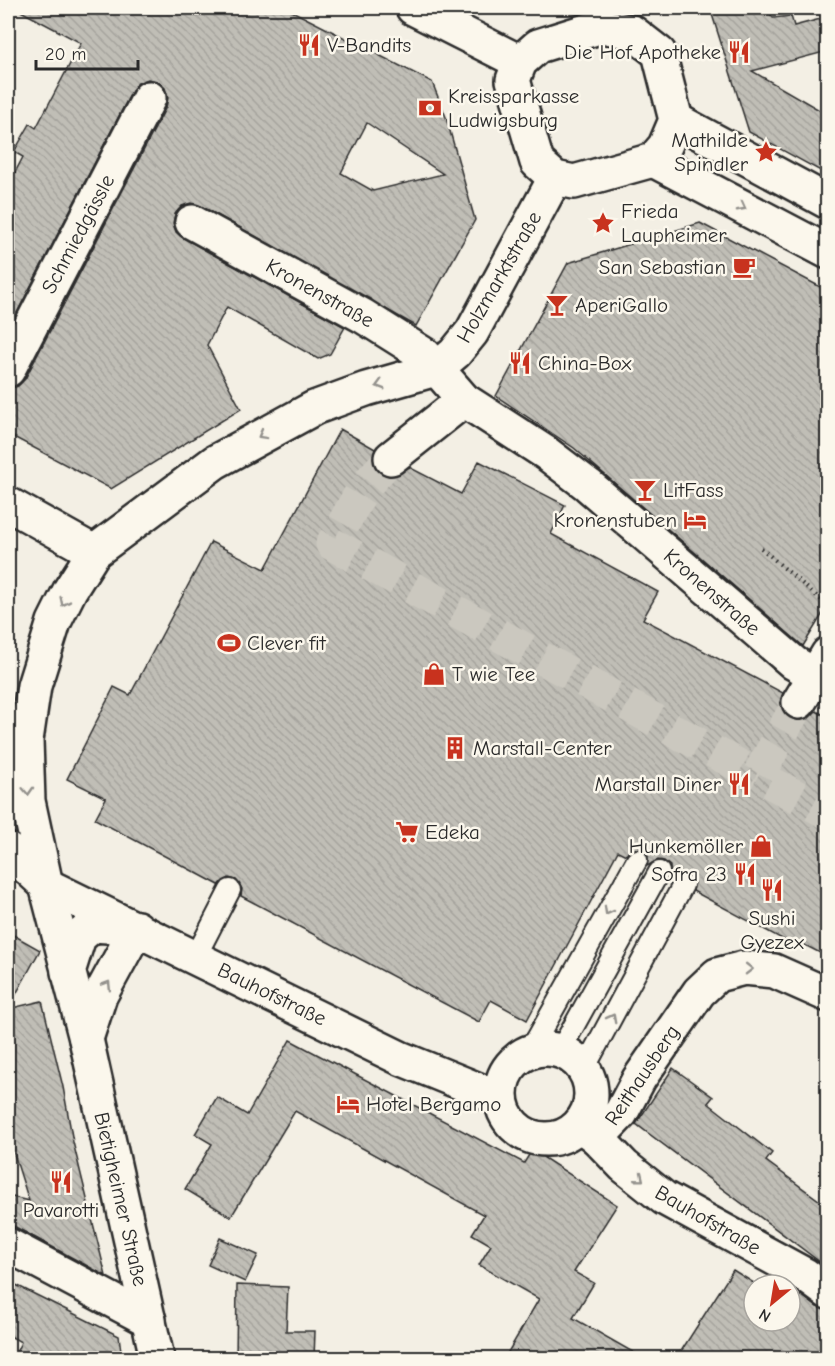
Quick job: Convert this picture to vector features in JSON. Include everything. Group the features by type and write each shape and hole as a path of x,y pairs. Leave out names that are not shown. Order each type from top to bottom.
{"street":[{"path":"413,8 520,62"},
{"path":"638,20 659,53 675,120 665,146 653,160 574,182 555,178 537,162 513,80 520,62 538,46 602,26 638,20"},
{"name":"Schmiedgässle","path":"8,370 150,98"},
{"path":"675,120 828,202"},
{"path":"653,160 828,252"},
{"name":"Holzmarktstraße","path":"436,369 455,353 472,332 555,178"},
{"name":"Kronenstraße","path":"192,222 363,316 425,355 464,400 546,453 588,485 794,663 814,677"},
{"name":"Bietigheimer Straße","path":"157,1359 86,1039 46,885 28,801 26,740 34,686 54,622 70,590 94,552 215,462 296,416 366,389 436,369"},
{"path":"391,458 464,400"},
{"path":"8,504 94,552"},
{"path":"8,850 46,885"},
{"path":"8,883 46,885"},
{"name":"Bauhofstraße","path":"46,885 196,956 400,1058 501,1099"},
{"path":"68,972 80,937 93,925 137,928 100,996 86,1039"},
{"name":"Reithausberg","path":"589,1131 621,1113 639,1079 699,992 717,975 744,968 774,971 828,995"},
{"path":"558,1057 591,1083 589,1131 539,1139 525,1134 513,1125 505,1113 501,1099 502,1084 507,1070 517,1059 558,1057"},
{"name":"Bauhofstraße","path":"589,1131 624,1166 664,1198 805,1275 828,1292"},
{"path":"8,1245 149,1320"}],"lane":[{"path":"558,1057 637,860"},
{"path":"558,1057 659,872"},
{"path":"558,1057 683,885"},
{"path":"196,956 230,890"}],"path":[{"path":"761,548 828,606"}],"building":[{"path":"15,8 286,8 432,82 446,117 475,220 416,326 201,206 191,203 182,206 175,214 173,223 176,232 183,238 345,327 330,354 318,359 227,307 207,345 241,409 111,489 8,434 8,389 18,386 25,379 166,107 168,98 165,88 157,81 148,79 138,83 133,89 8,330 8,186 23,157 14,152 30,124 36,128 81,43","holes":["367,123 443,174 373,191 341,173"]},
{"path":"710,8 766,8 773,18 791,16 794,26 828,17 828,51 752,71 828,115 828,175 749,132"},
{"path":"700,223 828,291 828,605 803,646 574,448 496,396 568,263"},
{"name":"Marstall-Center","path":"340,429 375,449 373,461 377,470 385,476 394,476 409,467 461,494 479,461 565,505 551,534 658,592 643,619 783,693 780,702 782,711 790,718 798,721 808,719 816,711 828,717 828,957 799,942 797,947 693,891 693,879 688,874 682,873 670,878 670,866 664,861 658,860 647,866 648,854 642,849 631,849 626,855 618,851 527,1020 491,1000 479,1022 241,896 242,889 236,880 229,878 219,885 95,819 106,798 67,779 114,687 130,695 211,542 265,569"},
{"path":"8,932 40,950 8,1009"},
{"path":"42,1001 106,1276 8,1223 8,1196 29,1201 8,1135 8,1009"},
{"path":"290,1040 524,1163 532,1150 617,1205 574,1272 594,1283 573,1318 645,1359 504,1359 539,1299 479,1265 491,1245 472,1234 484,1215 295,1111 231,1217 185,1189 212,1144 195,1134 217,1097 247,1115"},
{"path":"673,1068 713,1097 708,1103 772,1153 766,1161 828,1207 828,1268 636,1124"},
{"path":"220,1238 258,1255 245,1282 208,1265"},
{"path":"733,1270 742,1276 742,1333 802,1333 802,1296 817,1307 828,1310 828,1359 676,1359"},
{"path":"8,1281 119,1336 122,1359 13,1359 21,1342 8,1335"},
{"path":"237,1285 288,1287 286,1331 315,1331 314,1359 236,1359"}],"tunnel":[{"path":"391,458 364,487 332,544 758,776"},
{"path":"799,702 758,776 828,813"}],"place":[{"name":"V-Bandits","path":"309,45"},
{"name":"Die Hof Apotheke","path":"739,52"},
{"name":"Kreissparkasse Ludwigsburg","path":"430,108"},
{"name":"Mathilde Spindler","path":"766,152"},
{"name":"Frieda Laupheimer","path":"603,223"},
{"name":"San Sebastian","path":"744,267"},
{"name":"AperiGallo","path":"557,305"},
{"name":"China-Box","path":"520,363"},
{"name":"LitFass","path":"645,490"},
{"name":"Kronenstuben","path":"695,520"},
{"name":"Clever fit","path":"229,643"},
{"name":"T wie Tee","path":"434,674"},
{"name":"Marstall-Center","path":"455,748"},
{"name":"Marstall Diner","path":"739,784"},
{"name":"Edeka","path":"407,832"},
{"name":"Hunkemöller","path":"761,846"},
{"name":"Sofra 23","path":"745,874"},
{"name":"Sushi Gyezex","path":"772,890"},
{"name":"Hotel Bergamo","path":"348,1104"},
{"name":"Pavarotti","path":"61,1182"}]}
